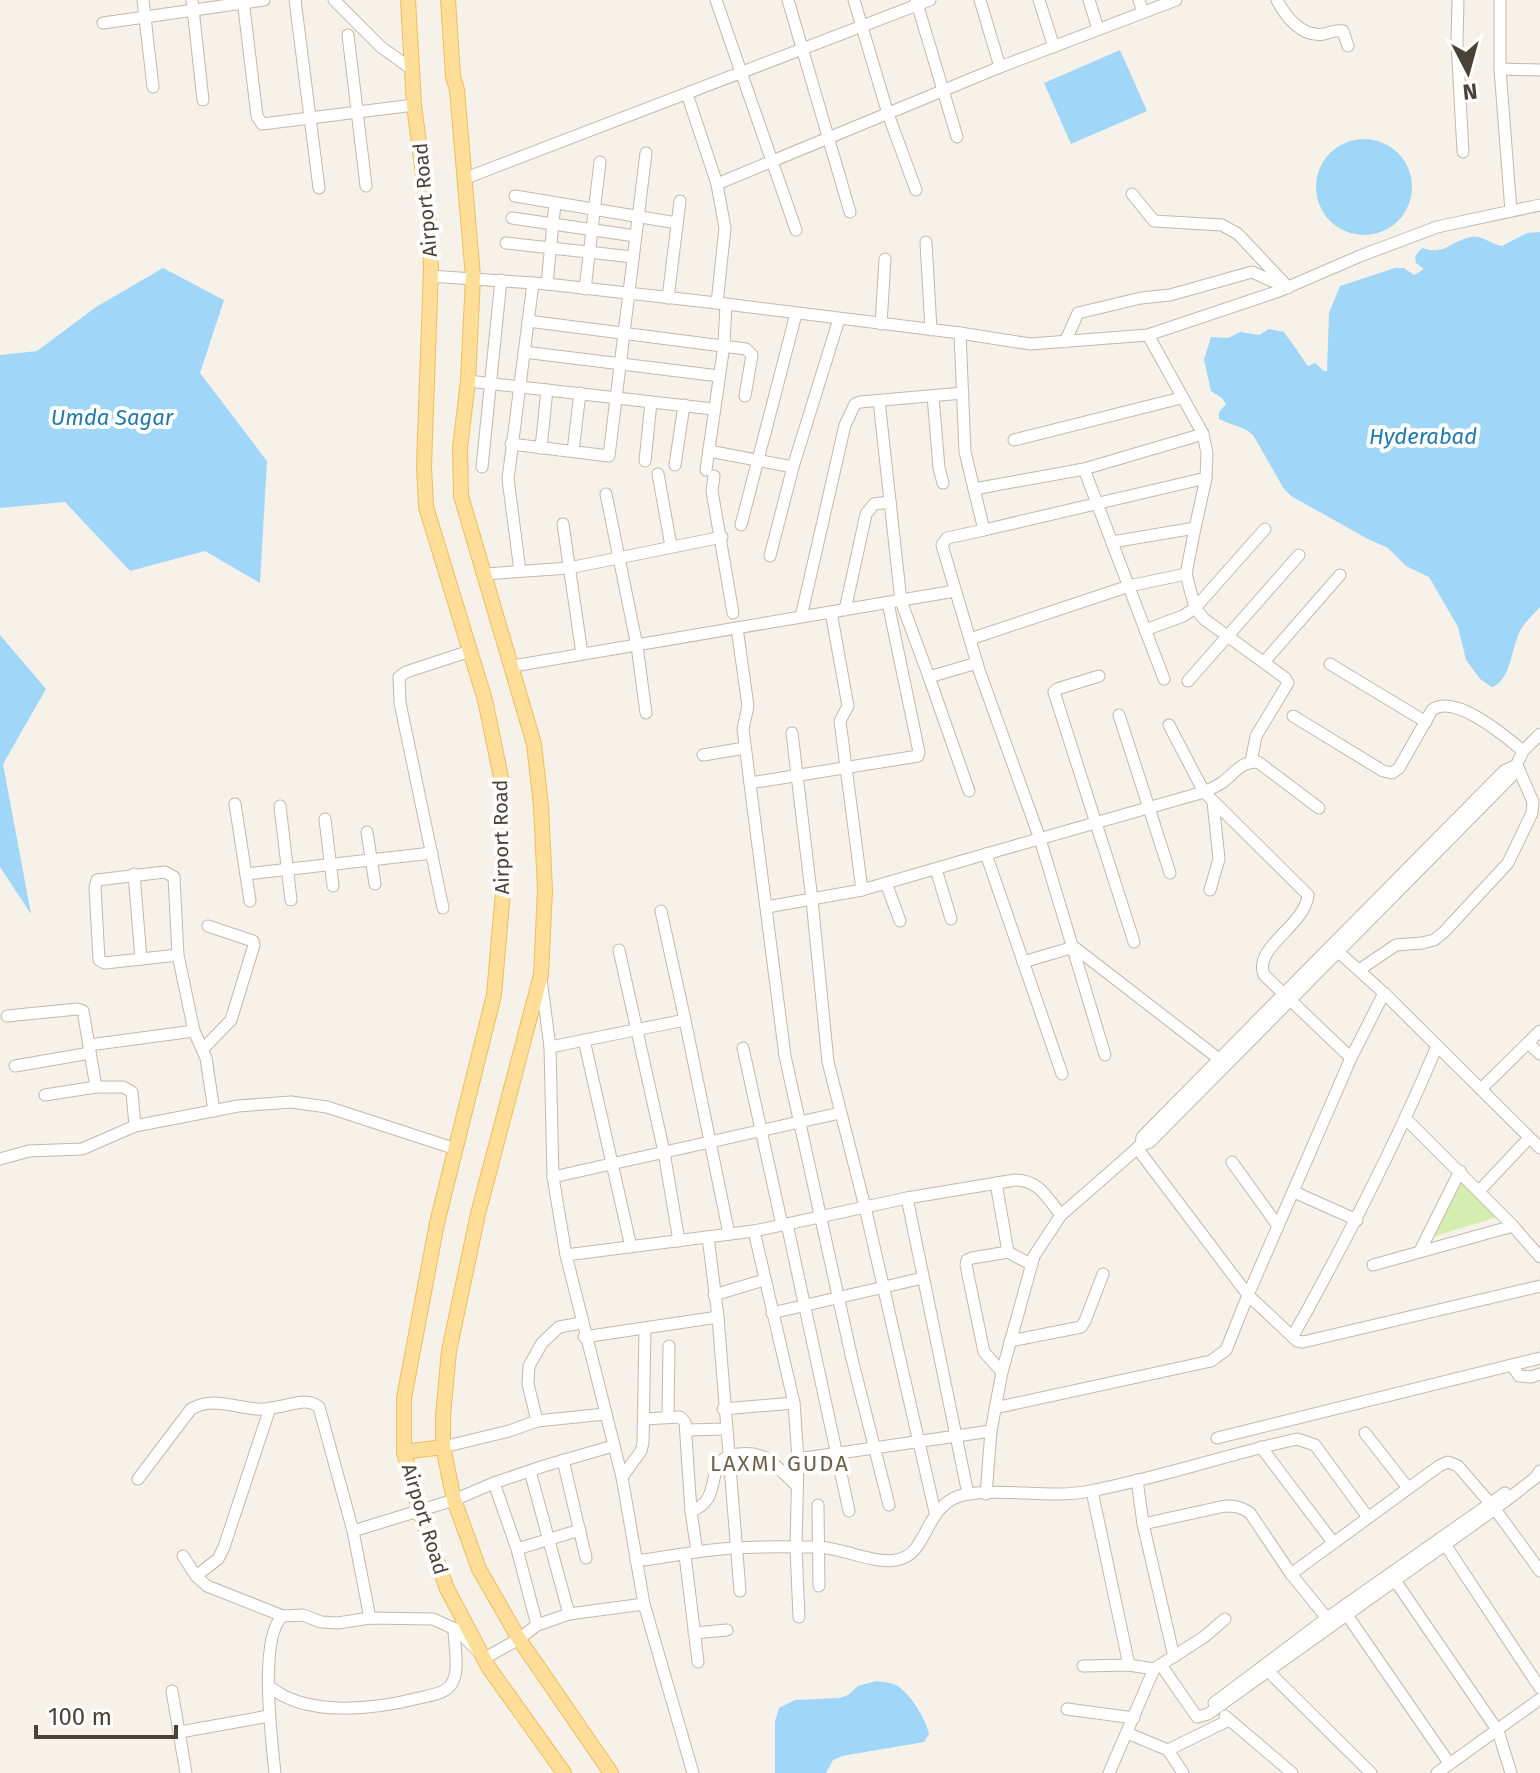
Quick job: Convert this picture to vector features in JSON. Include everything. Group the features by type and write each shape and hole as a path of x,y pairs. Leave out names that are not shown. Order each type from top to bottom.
{"main road":[{"name":"Airport Road","path":"408,0 414,105 425,172 430,276 424,466 426,507 485,700 502,782 503,892 494,995 437,1223 404,1398 404,1452 419,1510 447,1589 485,1658 564,1773"},
{"name":"Airport Road","path":"448,0 473,277 468,381 460,448 461,496 534,744 545,890 541,975 478,1214 449,1351 443,1447 454,1500 479,1569 519,1639 611,1773"},
{"path":"404,1452 443,1447"}],"street":[{"path":"143,0 153,87"},
{"path":"103,23 193,5 264,0"},
{"path":"295,0 319,188"},
{"path":"334,0 381,47 413,70"},
{"path":"716,0 796,230"},
{"path":"788,0 850,212"},
{"path":"854,0 888,114 916,190"},
{"path":"466,178 802,50 916,2 930,0"},
{"path":"980,0 1000,67"},
{"path":"1039,0 1054,47"},
{"path":"1089,0 1098,29"},
{"path":"1139,0 1143,12"},
{"path":"717,184 1000,67 1176,0"},
{"path":"1277,0 1285,16 1305,32 1323,34 1332,30 1343,31 1348,46"},
{"path":"1458,0 1457,55 1463,152"},
{"path":"1500,0 1500,69 1511,211"},
{"path":"243,1 258,120 267,124 414,105"},
{"path":"916,2 957,137"},
{"path":"193,5 203,100"},
{"path":"348,35 366,186"},
{"path":"1500,69 1540,70"},
{"path":"687,94 717,184 725,228 724,345 709,451 712,491 733,613"},
{"path":"511,444 609,456 646,153"},
{"path":"585,289 600,162"},
{"path":"1132,194 1154,221 1222,225 1238,234 1288,288"},
{"path":"515,196 677,223"},
{"path":"668,298 680,201"},
{"path":"547,284 555,203"},
{"path":"430,276 547,284 1030,344 1065,342 1148,335 1288,288 1437,227 1540,205"},
{"path":"512,218 635,236"},
{"path":"926,242 931,330"},
{"path":"506,243 633,257"},
{"path":"881,324 885,259"},
{"path":"1065,342 1078,313 1141,298 1170,295 1252,272 1288,288"},
{"path":"482,467 501,280"},
{"path":"520,571 508,479 533,283"},
{"path":"741,525 796,314"},
{"path":"770,556 793,467 839,319"},
{"path":"528,321 746,349 752,355 745,396"},
{"path":"960,333 965,452 984,530"},
{"path":"1148,335 1203,434 1207,453 1206,478 1186,574 1195,608 1204,619 1288,683 1256,736 1251,762"},
{"path":"524,352 719,376"},
{"path":"468,381 713,409"},
{"path":"541,448 547,390"},
{"path":"573,451 580,393"},
{"path":"801,617 845,425 855,404 963,393"},
{"path":"933,396 943,483"},
{"path":"1014,440 1181,398"},
{"path":"750,783 914,758 919,752 894,602 890,502 879,401"},
{"path":"645,461 651,402"},
{"path":"675,465 684,405"},
{"path":"974,489 1084,469 1203,434"},
{"path":"709,451 793,467"},
{"path":"1084,469 1164,679"},
{"path":"658,474 671,546"},
{"path":"1105,1055 1040,839 977,663 942,545 943,541 984,530 1206,478"},
{"path":"606,494 646,713"},
{"path":"845,610 866,514 874,504 890,502"},
{"path":"563,524 582,654"},
{"path":"1112,542 1195,528"},
{"path":"1145,630 1183,616 1195,608 1265,529"},
{"path":"485,574 569,568 722,537"},
{"path":"1188,681 1299,555"},
{"path":"970,639 1129,586 1186,574"},
{"path":"1264,662 1340,575"},
{"path":"513,666 955,591"},
{"path":"894,602 929,677 969,791"},
{"path":"831,612 848,706 840,721 862,890"},
{"path":"737,628 748,706 743,729 745,748 785,1056 889,1505"},
{"path":"443,908 400,703 399,677 470,651"},
{"path":"929,677 977,663"},
{"path":"1330,664 1426,722"},
{"path":"1099,676 1054,692 1134,942"},
{"path":"1293,716 1383,771 1392,773 1399,768 1432,710 1439,705 1448,704 1495,728 1523,751"},
{"path":"1119,715 1170,873"},
{"path":"1169,725 1204,792 1308,895 1307,903 1296,921 1262,958 1260,966 1264,975 1351,1058"},
{"path":"792,733 828,1062 865,1207 935,1512"},
{"path":"986,1494 991,1431 1010,1341 1039,1247 1061,1215 1139,1147 1150,1142 1335,948 1511,777 1523,751 1540,734"},
{"path":"703,755 745,748"},
{"path":"767,907 862,890 1204,792 1221,784 1243,764 1251,762 1258,762 1319,808"},
{"path":"1359,970 1396,945 1434,940 1508,863 1532,813 1533,802 1517,765"},
{"path":"1210,890 1219,859 1213,802"},
{"path":"235,804 250,901"},
{"path":"280,806 291,900"},
{"path":"325,819 333,886"},
{"path":"367,832 375,884"},
{"path":"246,874 432,853"},
{"path":"986,854 1062,1074"},
{"path":"936,869 951,919"},
{"path":"178,955 105,963 98,956 97,880 165,872 174,877 178,955 194,1031 203,1049 214,1111"},
{"path":"134,874 141,959"},
{"path":"886,883 900,921"},
{"path":"661,911 729,1234"},
{"path":"203,1049 231,1020 254,945 253,941 208,926"},
{"path":"1023,962 1074,947"},
{"path":"1074,947 1219,1059"},
{"path":"1335,948 1540,1148"},
{"path":"619,950 664,1152 679,1241"},
{"path":"541,975 550,1047 553,1177 566,1255 584,1337 622,1477 644,1604 693,1773"},
{"path":"995,1408 1211,1361 1226,1350 1351,1058 1384,993"},
{"path":"1139,1147 1142,1137 1219,1059 1287,997"},
{"path":"7,1016 80,1009 96,1087"},
{"path":"550,1047 685,1020"},
{"path":"15,1066 194,1031"},
{"path":"1481,1089 1540,1031"},
{"path":"584,1040 631,1247"},
{"path":"1528,1043 1540,1054"},
{"path":"1293,1336 1357,1220 1437,1046"},
{"path":"743,1048 849,1511"},
{"path":"45,1095 96,1087 123,1087 132,1092 135,1126"},
{"path":"0,1159 29,1151 82,1149 135,1126 260,1103 291,1102 327,1107 456,1149"},
{"path":"553,1177 840,1113"},
{"path":"1406,1119 1460,1171 1540,1257"},
{"path":"1479,1191 1529,1138"},
{"path":"1139,1147 1248,1295 1297,1341 1309,1341 1540,1286"},
{"path":"1232,1162 1278,1226"},
{"path":"1420,1251 1460,1171"},
{"path":"566,1255 754,1231 907,1198 1028,1180 1037,1185 1061,1215"},
{"path":"996,1183 1008,1252"},
{"path":"1294,1192 1357,1220"},
{"path":"907,1198 968,1494"},
{"path":"1373,1265 1513,1226"},
{"path":"754,1231 794,1403 798,1459 796,1548 799,1617"},
{"path":"708,1237 718,1317 740,1591"},
{"path":"1002,1372 984,1352 967,1260 1008,1252 1032,1265"},
{"path":"1010,1341 1081,1327 1103,1274"},
{"path":"772,1313 923,1278"},
{"path":"714,1295 764,1280"},
{"path":"584,1337 718,1317"},
{"path":"537,1421 528,1384 529,1366 542,1343 559,1327 581,1323"},
{"path":"622,1477 641,1451 645,1328"},
{"path":"668,1417 669,1346"},
{"path":"1217,1438 1540,1358"},
{"path":"1512,1365 1519,1376 1540,1374"},
{"path":"138,1479 191,1409 200,1404 209,1401 260,1410 303,1402 315,1404 319,1407 353,1531 370,1618"},
{"path":"723,1409 794,1403"},
{"path":"196,1576 218,1559 224,1547 270,1408"},
{"path":"443,1447 537,1421 605,1414"},
{"path":"644,1419 683,1418 686,1430 694,1633 698,1662"},
{"path":"686,1430 725,1429"},
{"path":"798,1459 991,1431"},
{"path":"1365,1433 1408,1488"},
{"path":"636,1561 735,1548 820,1547 881,1560 898,1560 917,1547 935,1512 944,1504 968,1494 1092,1491 1297,1439 1315,1445 1367,1516"},
{"path":"353,1531 613,1446"},
{"path":"1261,1447 1332,1541"},
{"path":"691,1511 709,1498 717,1464 728,1455 757,1453 796,1485"},
{"path":"563,1460 586,1558"},
{"path":"1291,1574 1367,1516 1448,1462 1458,1466 1493,1506 1540,1571"},
{"path":"530,1471 569,1614"},
{"path":"1157,1667 1197,1717 1269,1672 1330,1622 1347,1615 1538,1472"},
{"path":"1137,1480 1143,1524 1174,1657"},
{"path":"494,1483 517,1549 537,1625"},
{"path":"1092,1491 1129,1665"},
{"path":"818,1505 819,1586"},
{"path":"1143,1524 1237,1506 1250,1513 1291,1574 1330,1622"},
{"path":"1211,1709 1493,1506"},
{"path":"517,1549 580,1530"},
{"path":"1444,1543 1540,1688"},
{"path":"183,1556 207,1586 283,1616 303,1615 321,1622 338,1623 370,1618 433,1619 454,1628 485,1658 537,1625 569,1614 644,1604"},
{"path":"1394,1579 1498,1731 1511,1773"},
{"path":"1347,1615 1449,1763"},
{"path":"275,1773 269,1716 270,1653 276,1623 283,1616"},
{"path":"1083,1666 1157,1667 1204,1637 1225,1619"},
{"path":"269,1686 276,1693 309,1704 351,1709 381,1707 440,1693 451,1687 456,1675 454,1628"},
{"path":"694,1633 727,1630"},
{"path":"1109,1773 1157,1667"},
{"path":"1269,1672 1371,1773"},
{"path":"172,1691 186,1773"},
{"path":"1438,1772 1540,1699"},
{"path":"1067,1709 1134,1718"},
{"path":"1211,1709 1229,1720 1292,1773"},
{"path":"180,1732 269,1716"},
{"path":"1168,1750 1229,1720"},
{"path":"1127,1733 1168,1750 1183,1773"}],"green space":[{"path":"1459,1173 1500,1216 1423,1240"}],"water":[{"path":"1120,50 1147,111 1071,144 1044,83"},
{"path":"1364,139 1383,142 1398,153 1409,168 1412,187 1409,206 1398,221 1383,232 1364,235 1345,232 1330,221 1319,206 1316,187 1319,168 1330,153 1345,142"},
{"name":"Hyderabad","path":"1540,232 1540,607 1519,633 1504,677 1492,687 1480,679 1466,660 1458,627 1429,577 1406,566 1388,548 1291,496 1253,435 1219,419 1219,412 1226,404 1211,391 1204,360 1211,337 1228,338 1240,332 1259,335 1269,329 1284,332 1308,366 1315,363 1327,371 1329,313 1340,286 1395,268 1404,268 1414,275 1424,269 1416,263 1415,256 1422,248 1442,249 1475,237 1502,246 1527,233"},
{"name":"Umda Sagar","path":"163,268 224,300 200,373 267,461 260,583 205,551 130,571 65,502 0,508 0,355 37,351 96,307"},
{"path":"0,635 46,689 3,764 31,914 0,867"},
{"path":"876,1681 896,1685 912,1700 929,1734 924,1742 842,1756 833,1760 826,1773 775,1773 775,1721 779,1708 795,1700 839,1698 858,1686"}],"district":[{"name":"LAXMI GUDA","path":"780,1463"}]}
